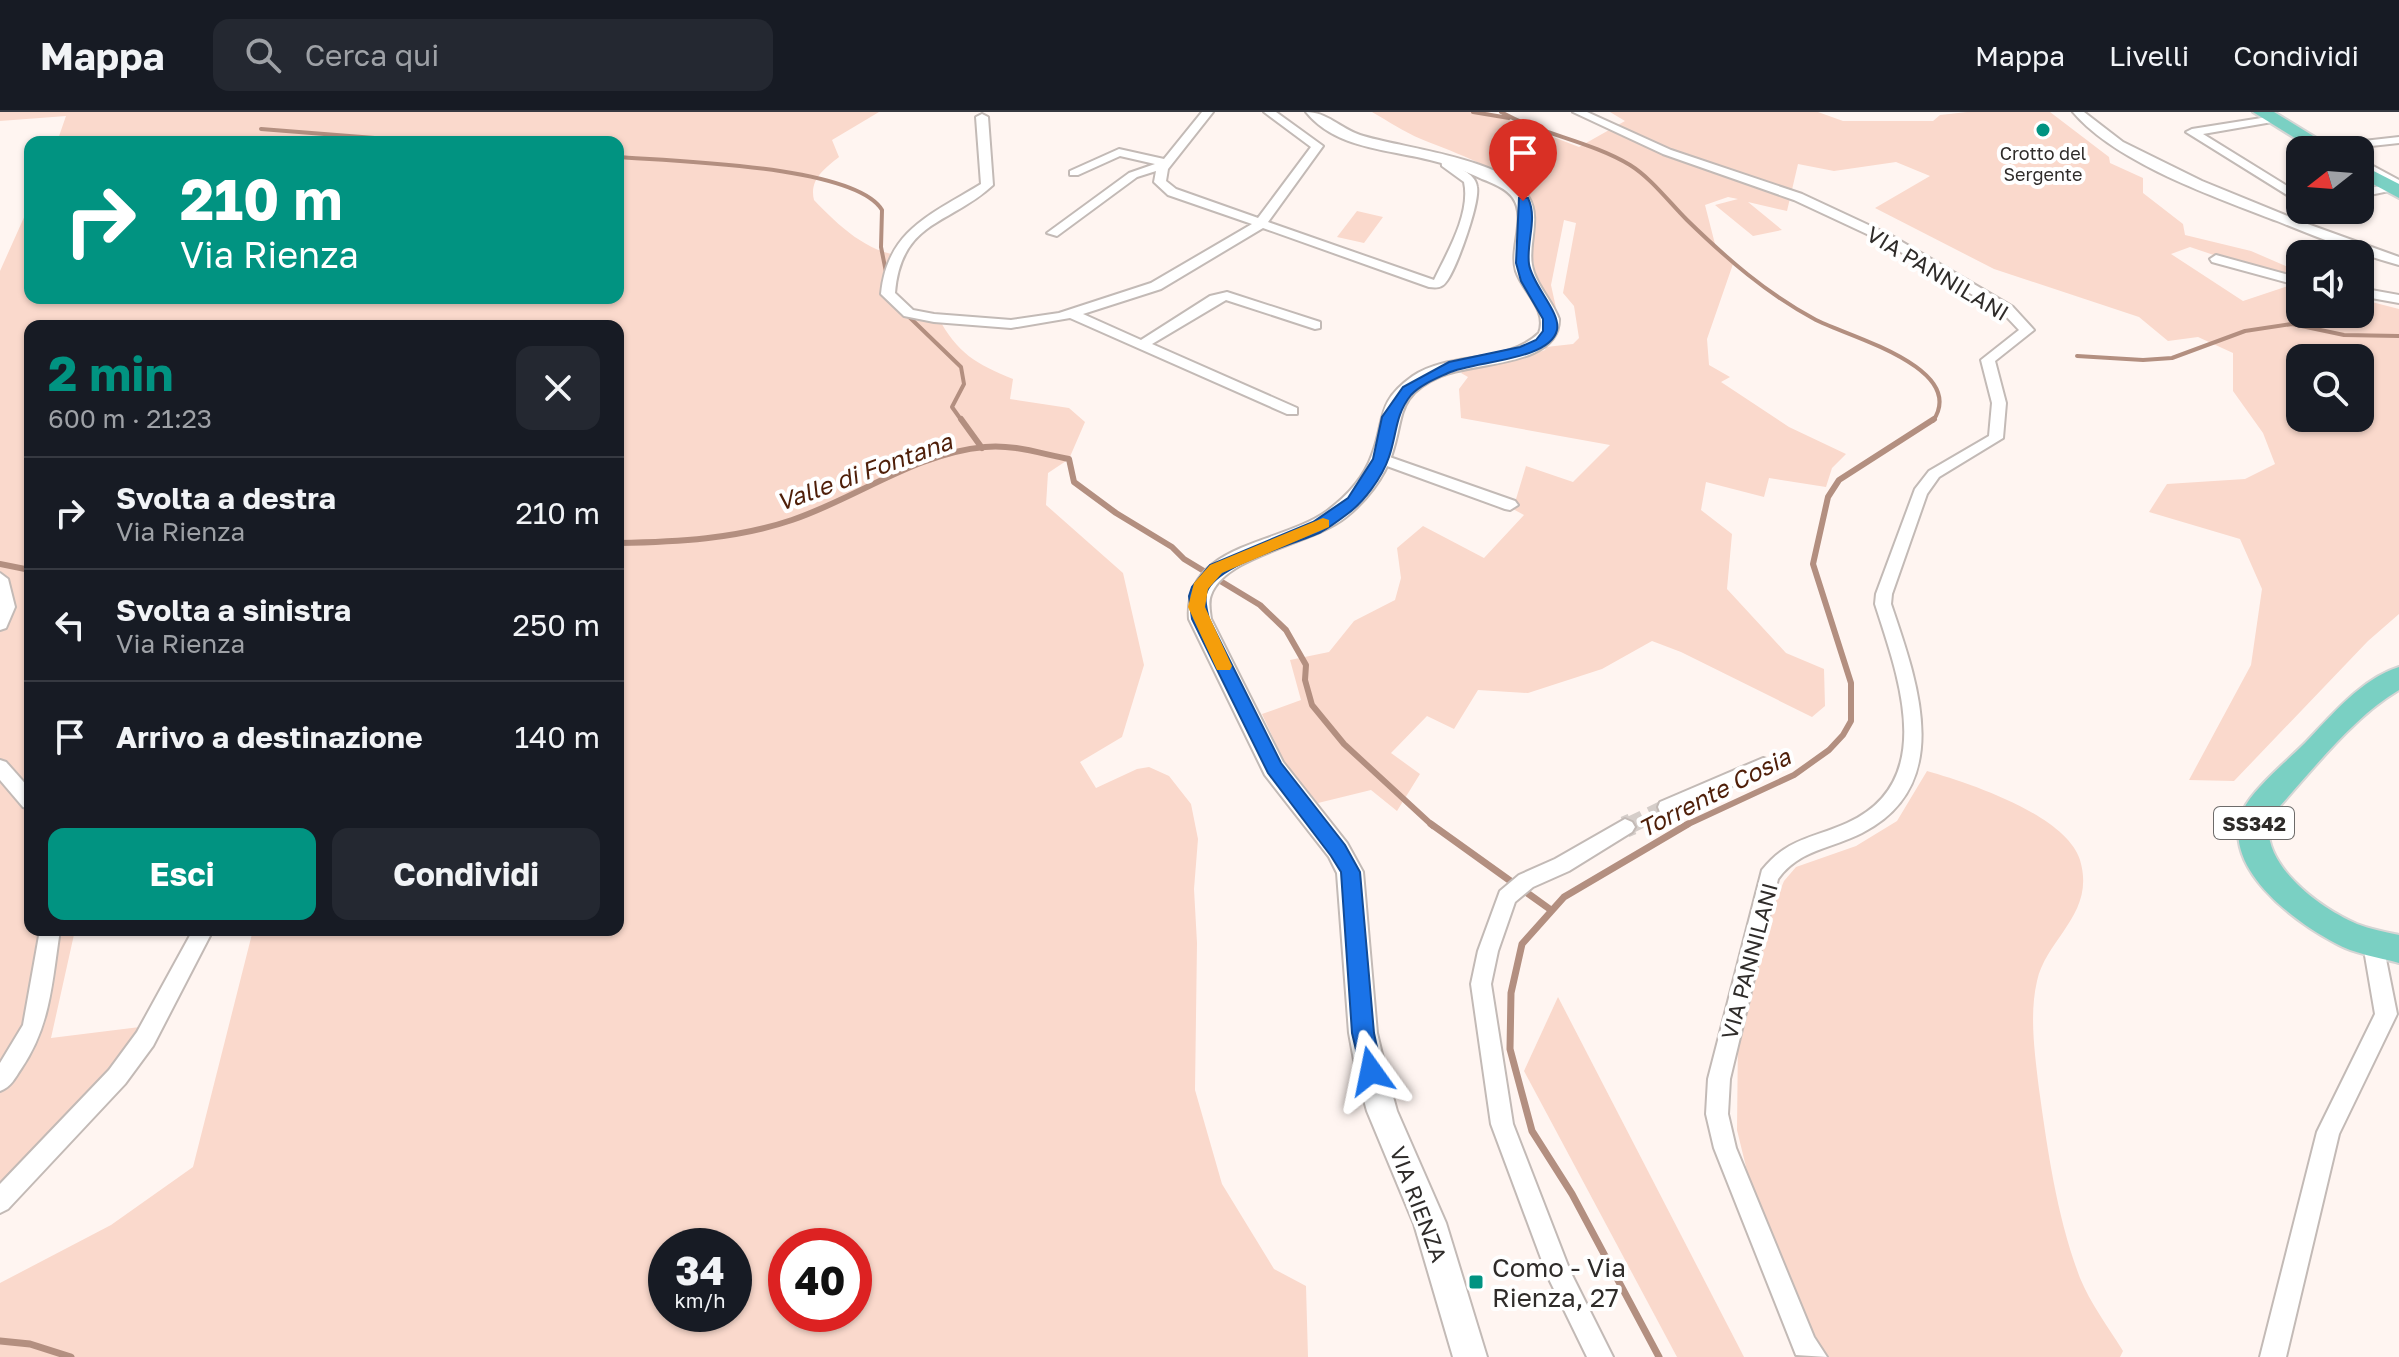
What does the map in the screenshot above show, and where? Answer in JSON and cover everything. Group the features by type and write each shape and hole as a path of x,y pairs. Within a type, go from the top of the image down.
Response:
{"main road":[{"path":"2268,116 2303,136"},
{"path":"2374,176 2396,188"},
{"name":"SS342","path":"2386,947 2324,922 2298,904 2276,882 2261,860 2253,845 2252,830 2257,812 2324,741 2372,693 2399,677"}],"street":[{"path":"1208,112 1162,169 1160,182 1172,192 1434,284 1440,282 1470,203 1471,185 1466,177 1446,164 1445,159"},
{"path":"982,117 987,185 913,231 890,271 888,294 909,313 1011,324 1071,314 1156,286 1259,225 1317,146 1269,112"},
{"name":"VIA RIENZA","path":"1313,112 1335,129 1358,139 1445,159 1493,177 1513,189 1526,210 1522,263 1528,281 1549,314 1550,331 1541,343 1524,350 1454,365 1435,372 1408,390 1389,417 1381,459 1354,502 1319,526 1227,564 1207,577 1197,596 1200,619 1274,768 1338,850 1350,872 1363,1033 1371,1071 1382,1111 1430,1223 1470,1357"},
{"name":"VIA PANNILANI","path":"1578,112 1667,152 1798,197 1888,239 2008,310 2027,330 1988,360 1999,403 1996,438 1934,474 1920,493 1884,594 1883,604 1912,702 1915,736 1904,785 1886,808 1860,826 1786,856 1769,876 1719,1079 1717,1114 1725,1148 1805,1346 1814,1357"},
{"path":"2078,112 2104,136 2152,163 2295,226 2399,261"},
{"path":"2268,116 2192,132 2286,190"},
{"path":"2374,143 2399,140"},
{"path":"1074,173 1115,149 1166,164"},
{"path":"1053,233 1133,175 1166,164"},
{"path":"2374,172 2396,188"},
{"path":"2374,191 2396,188"},
{"path":"2216,259 2286,278"},
{"path":"2374,295 2399,299"},
{"path":"1140,346 1215,299 1227,296 1315,325"},
{"path":"1071,314 1292,411"},
{"path":"1381,459 1510,505"},
{"path":"0,579 7,607 0,624"},
{"path":"1667,807 1763,765"},
{"path":"0,767 24,795"},
{"path":"1600,1357 1560,1277 1502,1124 1481,984 1488,951 1507,897 1526,881 1562,865 1625,827"},
{"path":"0,1081 26,1043 34,1025 49,936"},
{"path":"0,1201 117,1077 145,1039 200,936"},
{"path":"2273,1357 2328,1132 2386,1014 2386,947"}],"shaded area":[{"path":"0,112 879,112 832,140 839,157 816,181 814,200 854,237 878,250 904,256 892,294 916,312 938,317 953,340 969,356 1013,379 1010,399 1069,408 1085,422 1069,459 1048,473 1046,505 1123,573 1144,665 1122,737 1080,762 1096,788 1137,769 1149,767 1169,776 1191,804 1198,839 1194,889 1197,943 1195,1090 1222,1184 1274,1269 1306,1286 1308,1357 0,1357 0,1283 111,1225 193,1167 251,936 624,936 624,320 24,320 24,936 74,936 51,1038 156,1025 0,1210 0,271 24,217 24,304 624,304 624,136 59,136 66,116 0,121"},
{"path":"1372,112 1488,112 1579,147 1625,121 1610,112 1818,112 1843,121 1933,121 1940,115 1967,112 2050,112 2109,157 2110,163 2143,178 2143,193 2183,224 2185,235 2251,251 2286,266 2286,276 2282,278 2190,247 2171,254 2243,301 2286,287 2286,328 2374,328 2374,303 2399,309 2399,614 2368,641 2234,781 2189,780 2251,665 2262,589 2240,539 2149,512 2167,484 2245,479 2275,464 2263,433 2233,391 2233,353 2198,337 2168,341 2139,317 1994,269 1875,208 1930,176 1896,162 1834,171 1798,164 1787,211 1748,202 1782,230 1753,236 1715,205 1738,199 1728,197 1705,205 1716,248 1733,264 1707,339 1709,365 1730,377 1721,382 1789,427 1846,454 1832,468 1826,487 1769,478 1764,497 1706,482 1701,510 1732,534 1727,589 1786,653 1824,669 1825,706 1812,717 1681,652 1652,641 1602,669 1528,693 1478,690 1454,729 1427,716 1391,753 1420,774 1397,811 1371,790 1318,803 1287,768 1262,714 1301,700 1290,660 1329,652 1354,621 1395,600 1401,578 1397,548 1423,526 1484,558 1524,515 1513,509 1526,466 1573,482 1610,445 1461,418 1459,389 1468,377 1461,373 1466,369 1517,360 1546,347 1573,344 1579,338 1574,306 1563,293 1576,223 1564,220 1551,285 1558,317 1537,280 1530,245 1533,202 1495,172 1415,136"},
{"path":"1357,211 1383,217 1364,243 1337,237"},
{"path":"1927,771 1990,793 2037,815 2071,844 2080,860 2083,879 2081,896 2076,910 2042,965 2037,981 2033,1008 2034,1049 2050,1161 2065,1232 2084,1287 2123,1351 2120,1357 1819,1357 1758,1216 1737,1130 1738,1035 1767,922 1784,881 1796,867 1856,846 1897,821"},
{"path":"1558,997 1744,1357 1677,1357 1524,1071"}],"waterway":[{"path":"1473,112 1509,118"},
{"name":"Torrente Cosia","path":"1501,112 1630,165 1653,183 1717,248 1764,287 1816,320 1876,345 1920,370 1934,385 1940,402 1934,419"},
{"path":"261,129 349,136"},
{"path":"624,157 759,168 837,183 865,195 882,210 881,247 887,277"},
{"path":"904,312 961,367 964,384 952,407 962,421"},
{"path":"2077,356 2143,360 2172,358 2245,331 2292,324 2344,335 2399,336"},
{"path":"961,419 982,448"},
{"name":"Torrente Cosia","path":"1687,825 1794,775 1829,750 1843,735 1851,721 1851,683 1813,564 1828,497 1839,480 1934,419"},
{"name":"Valle di Fontana","path":"982,448 1006,447 1069,459 1074,482 1116,513 1172,547 1184,559 1260,605 1286,630 1306,665 1305,680 1312,705 1344,744 1433,826"},
{"name":"Valle di Fontana","path":"624,543 706,538 771,526 816,511 935,458 982,448"},
{"name":"Valle di Fontana","path":"0,564 24,569"},
{"name":"Valle di Fontana","path":"1431,824 1551,910"},
{"name":"Torrente Cosia","path":"1659,1357 1572,1194 1532,1131 1510,1049 1511,993 1522,944 1564,897 1687,825"},
{"path":"0,1341 30,1344 71,1357"}],"tunnel":[{"path":"1628,826 1667,807"},
{"path":"1625,827 1632,824"}],"slow traffic":[{"path":"1224,666 1196,607 1200,587 1216,569 1323,523"}],"place":[{"name":"Crotto del Sergente","path":"2043,130"},
{"name":"Como - Via Rienza, 27","path":"1476,1282"}],"route":[{"path":"1371,1071 1363,1033 1350,872 1338,850 1274,768 1200,619 1196,607 1197,596 1207,577 1216,569 1319,526 1354,502 1381,459 1387,442 1389,417 1397,403 1418,382 1454,365 1524,350 1541,343 1550,331 1550,319 1528,281 1522,263 1526,210 1523,201"}]}
